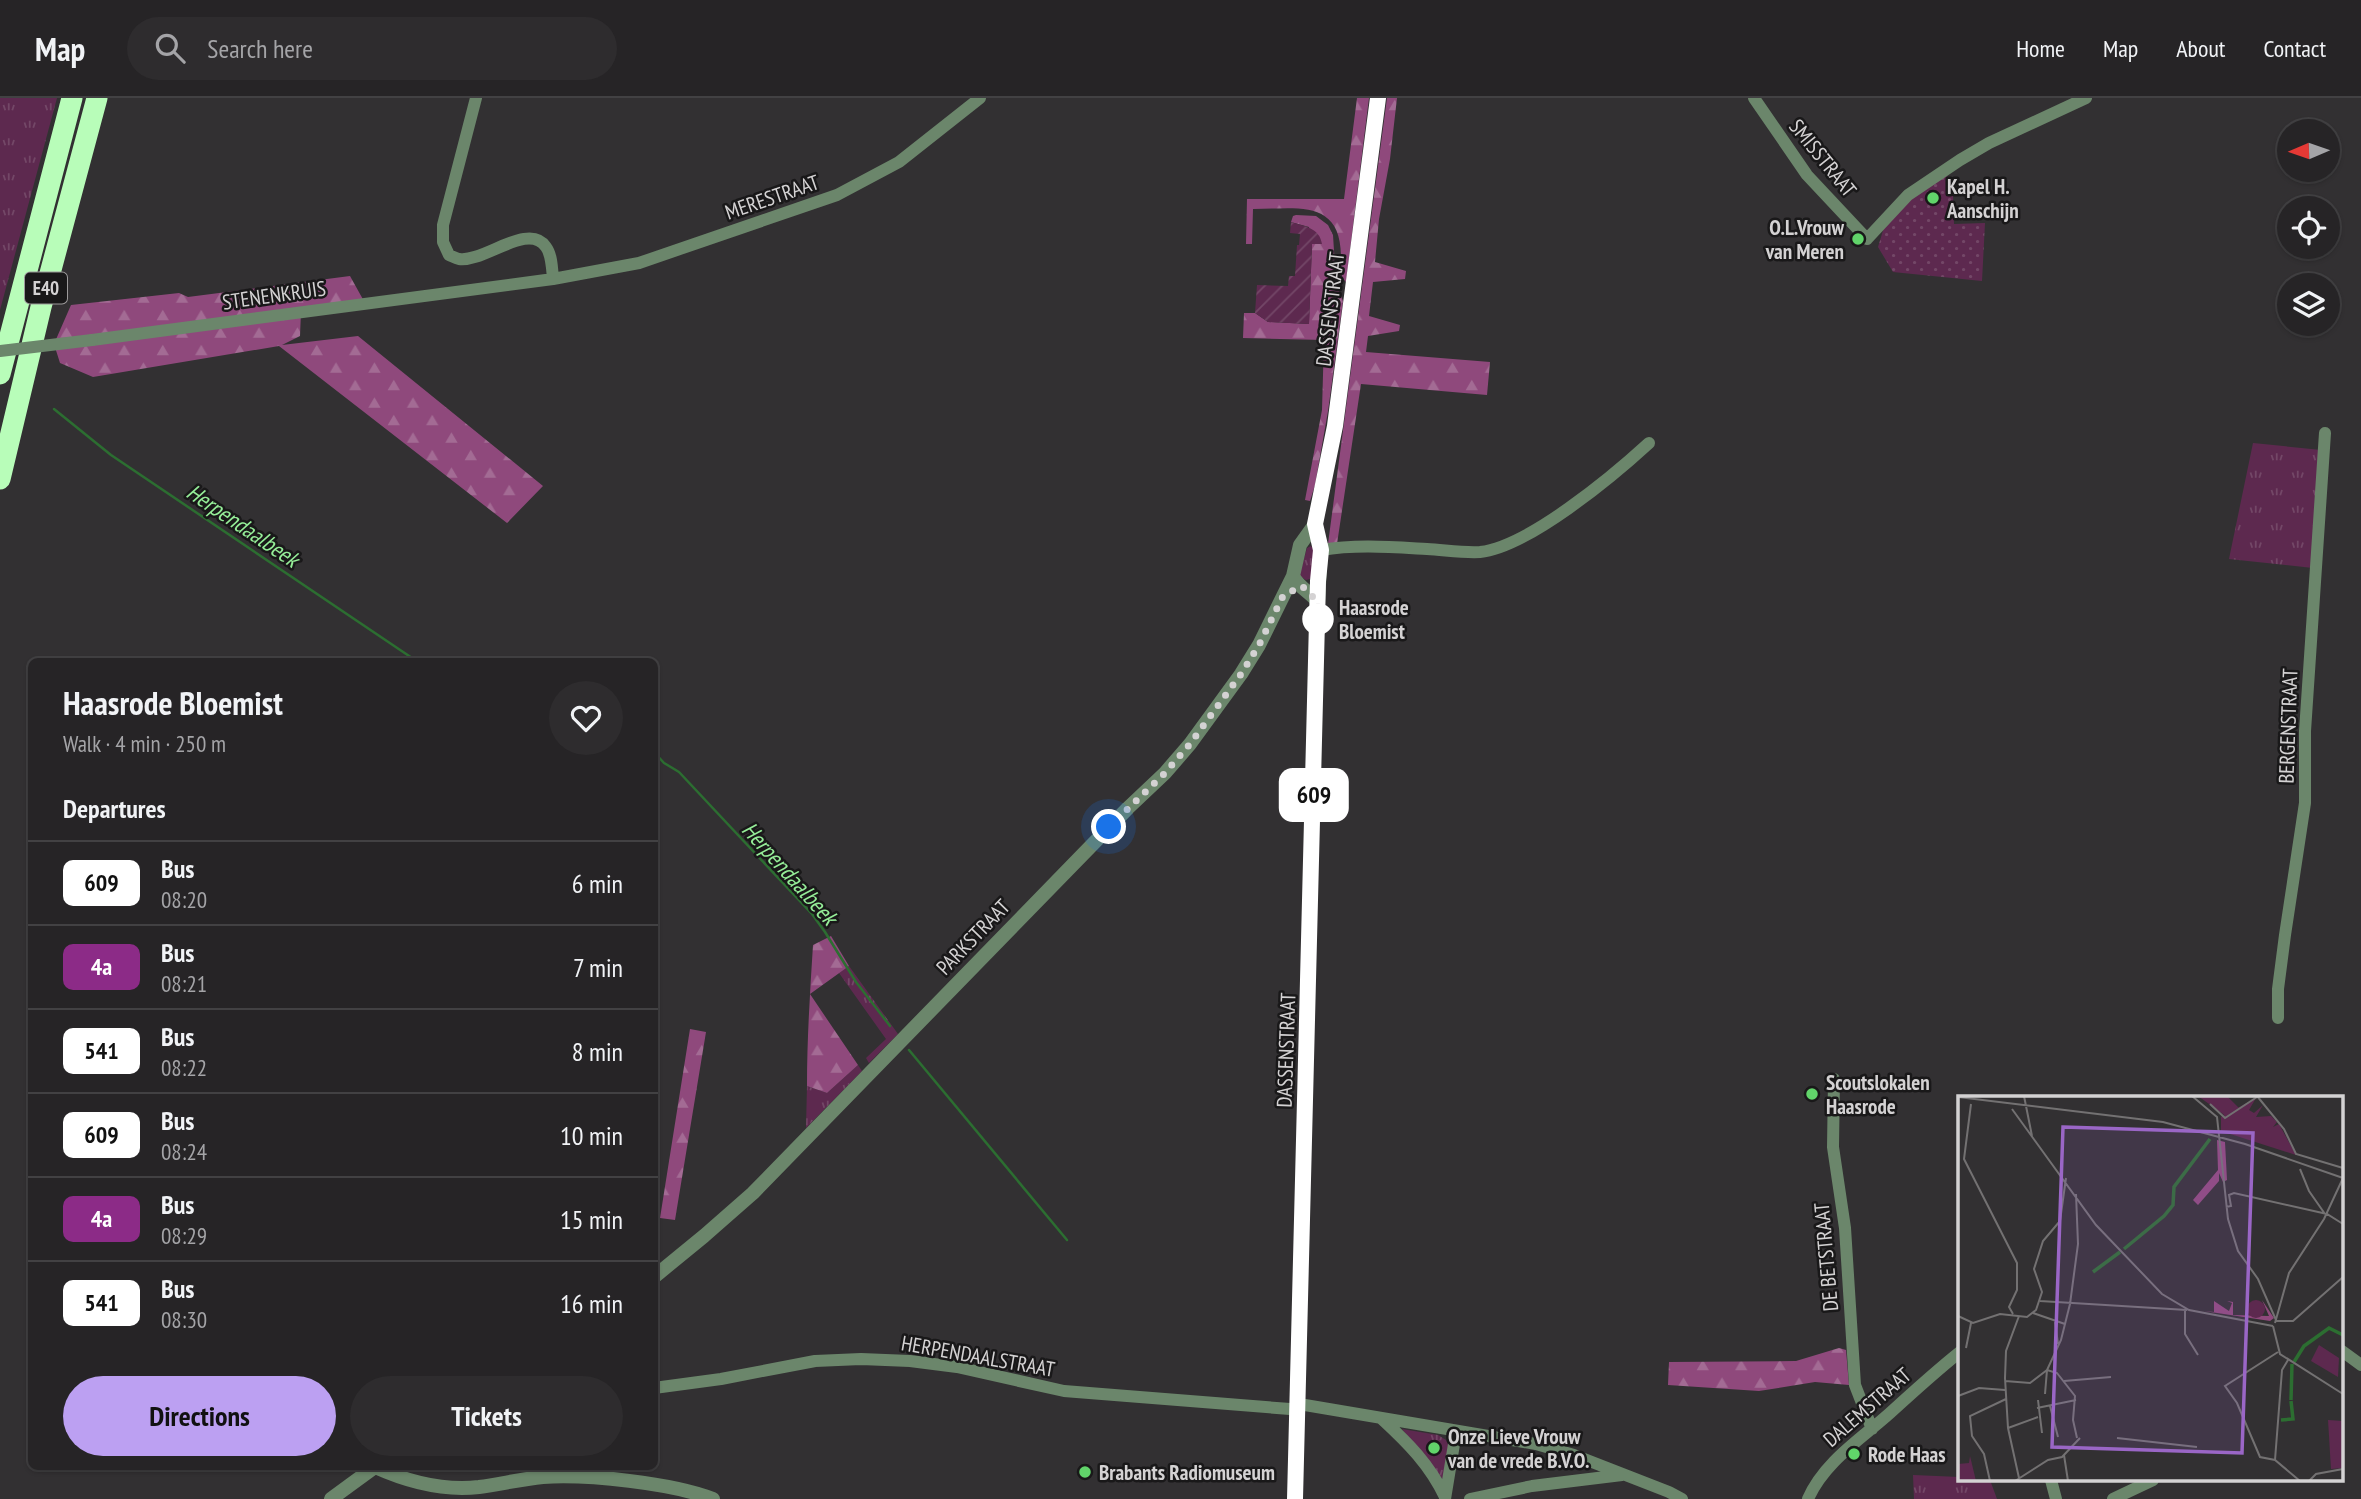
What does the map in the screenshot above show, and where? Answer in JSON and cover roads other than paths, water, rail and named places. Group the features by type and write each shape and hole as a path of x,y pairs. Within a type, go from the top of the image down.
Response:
{"highway":[{"name":"E40","path":"0,374 72,98"},
{"name":"E40","path":"0,479 41,307 97,98"}],"street":[{"path":"476,98 446,207 443,242 449,255 459,259 474,257 517,240 539,240 546,246 550,256 553,279"},
{"name":"MERESTRAAT","path":"553,279 639,263 837,195 899,162 980,98"},
{"name":"DASSENSTRAAT","path":"1295,1499 1320,547 1315,524 1339,404 1378,98"},
{"name":"SMISSTRAAT","path":"1754,98 1807,175 1867,239 1908,195 1960,160 1989,143 2086,98"},
{"name":"STENENKRUIS","path":"0,351 553,279"},
{"name":"BERGENSTRAAT","path":"2278,1018 2278,989 2305,803 2305,731 2325,433"},
{"path":"1304,539 1315,539 1320,547 1359,546 1474,552 1497,548 1531,534 1591,491 1649,443"},
{"name":"DASSENSTRAAT","path":"1299,583 1300,545 1315,524"},
{"path":"1299,583 1312,586 1318,581"},
{"path":"1299,583 1318,602"},
{"name":"PARKSTRAAT","path":"658,1274 761,1185 1165,773 1190,744 1241,674 1283,596 1299,583"},
{"name":"DE BETSTRAAT","path":"1833,1079 1833,1147 1845,1228 1855,1385 1872,1429"},
{"path":"2344,1353 2361,1366"},
{"name":"DALEMSTRAAT","path":"1808,1499 1815,1482 1827,1469 1958,1354"},
{"name":"HERPENDAALSTRAAT","path":"658,1387 814,1361 910,1361 957,1367 1064,1391 1290,1409 1305,1405 1536,1444 1574,1455 1682,1499"},
{"path":"1381,1419 1413,1447 1445,1498"},
{"path":"1445,1498 1456,1432"},
{"path":"331,1499 372,1470"},
{"path":"384,1470 419,1483 451,1488 481,1487 545,1477 587,1478 680,1490 713,1499"},
{"path":"1471,1499 1532,1486 1624,1475"},
{"path":"2052,1482 2056,1499"},
{"path":"2113,1499 2148,1482"}],"waterway":[{"name":"Herpendaalbeek","path":"54,409 111,455 412,658"},
{"name":"Herpendaalbeek","path":"658,756 679,772 812,914 856,982 890,1026"},
{"name":"Herpendaalbeek","path":"909,1050 1067,1240"}],"place":[{"name":"Kapel H. Aanschijn","path":"1933,198"},
{"name":"O.L.Vrouw van Meren","path":"1858,239"},
{"name":"Haasrode Bloemist","path":"1318,619"},
{"name":"Scoutslokalen Haasrode","path":"1812,1094"},
{"name":"Onze Lieve Vrouw van de vrede B.V.O.","path":"1434,1448"},
{"name":"Rode Haas","path":"1854,1454"},
{"name":"Brabants Radiomuseum","path":"1085,1472"}]}
